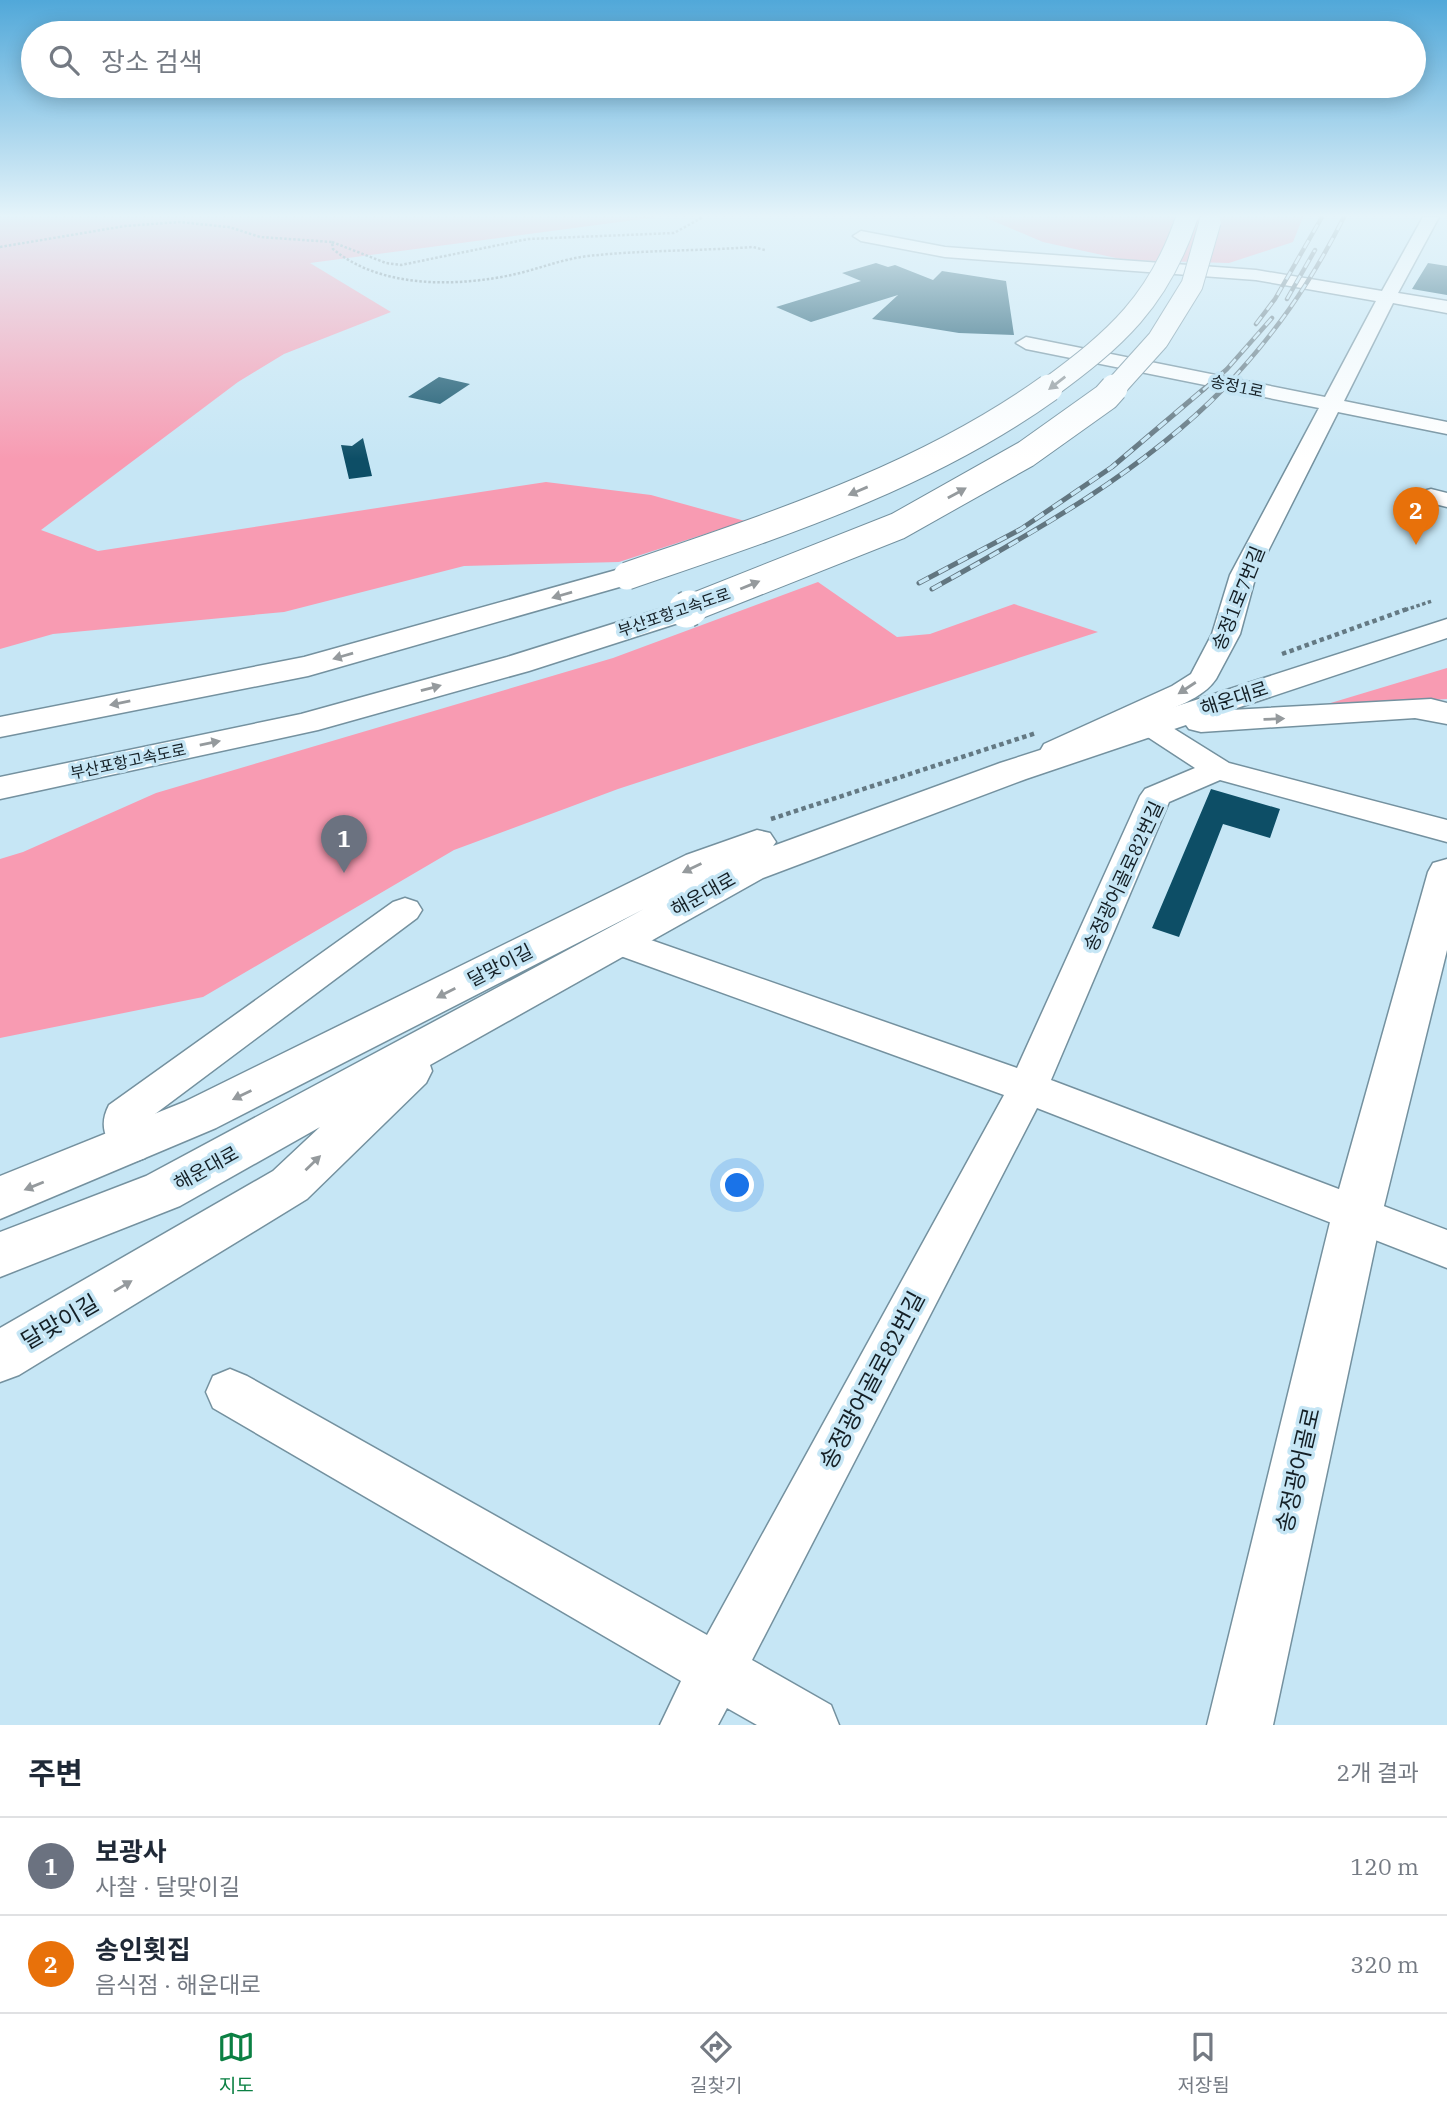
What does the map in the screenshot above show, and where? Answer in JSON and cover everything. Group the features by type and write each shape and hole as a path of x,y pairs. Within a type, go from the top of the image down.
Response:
{"main road":[{"path":"0,727 307,666 627,576 796,517 931,459 1031,403 1105,345 1150,298"},
{"name":"부산포항고속도로","path":"0,789 306,723 518,664 686,610 898,526 1026,454 1106,397 1158,340 1184,298"},
{"name":"해운대로","path":"0,1255 163,1191 749,869 1013,771 1153,724 1440,615"},
{"path":"1153,724 1290,718 1415,708 1447,714"},
{"name":"달맞이길","path":"0,1198 131,1146 322,1056 700,864 869,797 948,773 1013,771"},
{"name":"송정광어골로","path":"1240,1725 1357,1214 1447,872"},
{"name":"달맞이길","path":"0,1357 290,1185 450,1033"}],"street":[{"name":"송정1로7번길","path":"1013,771 1182,692 1202,679 1226,634 1243,575 1387,298"},
{"path":"1390,298 1447,307"},
{"name":"송정1로","path":"1026,343 1447,428"},
{"path":"1153,724 1218,770 1447,831"},
{"name":"송정광어골로82번길","path":"688,1725 1028,1088 1156,796 1218,770"},
{"path":"131,1146 122,1129 123,1116 405,909"},
{"path":"616,941 1028,1088 1447,1249"},
{"path":"230,1392 811,1725"}],"path":[{"path":"1272,658 1321,638 1440,615"}],"shaded area":[{"path":"0,298 367,298 391,312 284,354 238,382 41,530 98,551 546,482 651,495 745,521 619,562 464,566 284,612 53,634 0,649"},
{"path":"818,582 897,637 930,634 1014,604 1098,632 618,789 454,850 203,997 0,1038 0,859 23,852 156,793 613,658"},
{"path":"1447,668 1447,699 1324,705"}],"building":[{"path":"807,298 890,298 811,322 776,307"},
{"path":"895,298 1008,298 1014,335 959,333 872,319"},
{"path":"439,377 470,384 440,404 408,397"},
{"path":"363,438 372,476 349,479 341,445 352,446"},
{"path":"1211,789 1280,809 1270,838 1223,824 1179,937 1152,928"}],"railway":[{"path":"1256,324 1276,298"},
{"path":"1222,390 1258,350 1297,298"},
{"path":"1203,390 1227,369 1272,318"},
{"path":"919,583 1021,529 1112,467 1205,388"},
{"path":"932,589 1009,546 1122,474 1192,419 1222,390"}],"place":[{"name":"송인횟집","path":"1416,545"},
{"name":"보광사","path":"344,873"}]}
